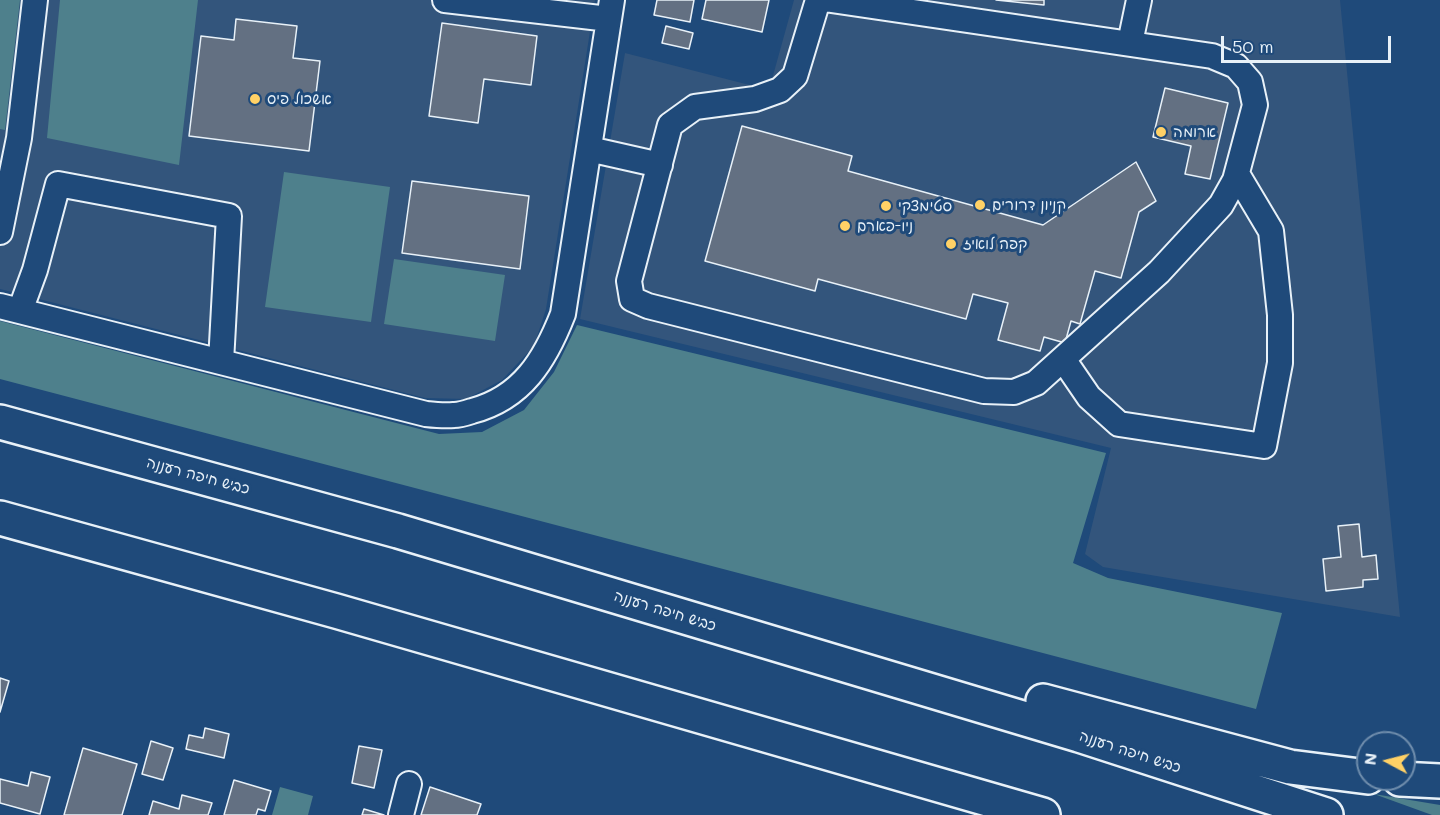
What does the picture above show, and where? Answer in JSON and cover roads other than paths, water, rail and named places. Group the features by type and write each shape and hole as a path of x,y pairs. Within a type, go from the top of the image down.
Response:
{"highway":[{"name":"כביש חיפה רעננה","path":"0,422 398,531 1079,735 1326,815"},
{"path":"0,518 336,611 1043,815"},
{"path":"398,531 1290,766 1356,775"},
{"path":"850,758 994,815"},
{"path":"1416,780 1440,781"}],"street":[{"path":"0,232 20,138 35,0"},
{"path":"221,362 229,216 58,184 35,270 10,308 221,362 426,414 456,415 485,408 511,395 538,364 553,340 563,314 611,10 445,0"},
{"path":"818,0 795,76 780,90 755,99 695,107 670,125 629,281 632,299 648,306 984,391 1014,392 1036,383 1159,272 1221,205 1237,174 1255,105 1250,82 1236,66 1212,56 913,6 831,0"},
{"path":"1130,43 1138,0"},
{"path":"589,149 660,165"},
{"path":"1063,359 1089,397 1119,424 1264,446 1280,363 1280,315 1270,231 1237,174"},
{"path":"401,815 409,784"}],"place":[{"name":"אשכול פיס","path":"255,99"},
{"name":"ארומה","path":"1161,132"},
{"name":"קניון דרורים","path":"980,205"},
{"name":"סטימצקי","path":"886,206"},
{"name":"ניו-פארם","path":"845,226"},
{"name":"קפה לואיז","path":"951,244"}]}
